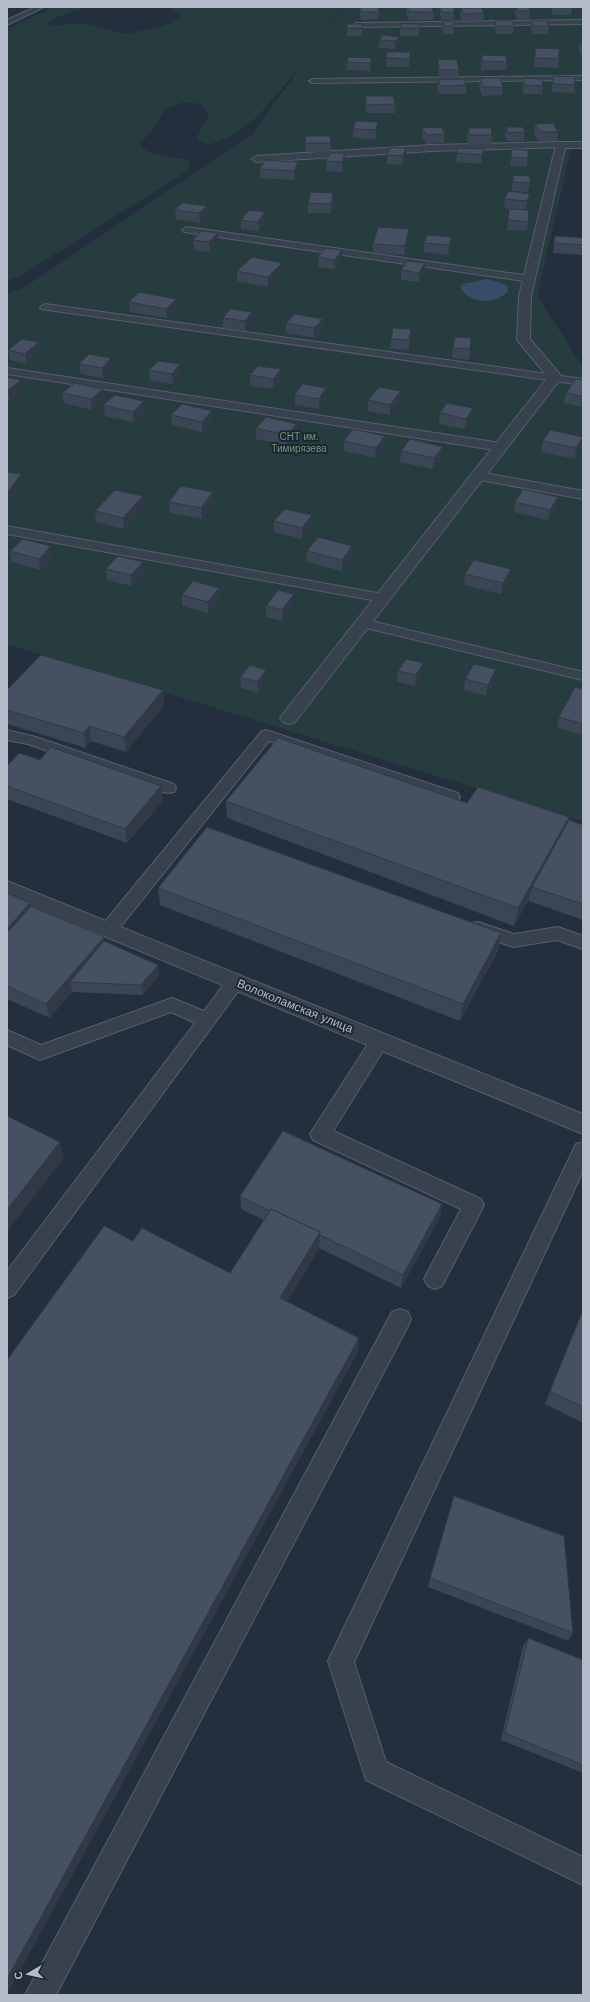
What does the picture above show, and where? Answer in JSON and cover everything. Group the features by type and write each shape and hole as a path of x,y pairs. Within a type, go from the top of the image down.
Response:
{"street":[{"path":"289,718 555,377 523,340 525,296 561,146 583,145"},
{"name":"Волоколамская улица","path":"7,888 583,1124"}],"lane":[{"path":"7,23 41,7"},
{"path":"357,24 583,22"},
{"path":"313,81 583,78"},
{"path":"256,159 432,148 561,146"},
{"path":"187,230 530,279"},
{"path":"45,307 583,382"},
{"path":"7,371 501,447"},
{"path":"479,476 583,495"},
{"path":"7,530 383,598"},
{"path":"364,623 583,676"},
{"path":"109,929 201,827 266,734 452,797"},
{"path":"7,735 31,740 168,788"},
{"path":"461,922 513,940 558,933 583,942"},
{"path":"7,1288 236,981"},
{"path":"7,1037 40,1053 172,1005 207,1020"},
{"path":"380,1040 320,1134 474,1205 435,1280"},
{"path":"583,1150 341,1661 375,1771 583,1871"},
{"path":"40,1995 400,1319"}],"green space":[{"name":"СНТ им. Тимирязева","path":"54,7 88,7 58,17 48,23 51,26 83,23 126,34 163,26 171,23 181,16 169,7 342,7 321,37 343,7 583,7 583,149 571,149 537,296 583,367 583,821 7,644 7,294 25,287 252,135 301,66 258,116 230,137 208,145 196,139 209,115 200,104 184,102 164,110 152,131 140,143 147,152 188,160 190,168 22,275 7,281 7,29"}],"water":[{"path":"487,279 507,285 508,291 497,299 482,301 469,297 460,286 463,284"}],"building":[{"path":"360,7 378,7 379,12 361,12"},
{"path":"407,7 431,7 434,12 409,12"},
{"path":"441,7 454,7 454,13 441,12"},
{"path":"516,7 528,7 530,11 518,11"},
{"path":"461,8 482,8 484,13 463,14"},
{"path":"443,21 454,21 454,26 444,26"},
{"path":"495,21 513,21 514,26 496,26"},
{"path":"532,21 547,21 549,26 533,26"},
{"path":"347,24 363,24 362,28 347,28"},
{"path":"400,24 419,24 419,28 401,28"},
{"path":"383,35 399,37 395,41 379,40"},
{"path":"535,48 559,49 559,59 535,58"},
{"path":"387,52 410,52 410,59 386,58"},
{"path":"482,55 506,56 507,62 482,61"},
{"path":"348,57 372,58 370,63 347,62"},
{"path":"438,59 457,60 459,70 439,70"},
{"path":"553,76 574,77 575,85 554,84"},
{"path":"480,78 500,78 503,87 483,87"},
{"path":"524,78 542,79 543,86 524,85"},
{"path":"463,79 466,85 441,86 438,80"},
{"path":"365,96 393,96 395,104 367,105"},
{"path":"356,121 378,122 376,130 353,129"},
{"path":"553,123 558,132 540,132 535,124"},
{"path":"441,127 445,134 427,135 422,128"},
{"path":"506,127 523,127 525,132 508,133"},
{"path":"468,128 491,128 492,135 469,135"},
{"path":"305,136 330,136 331,143 306,143"},
{"path":"390,147 406,148 403,156 387,155"},
{"path":"458,148 483,149 482,155 457,153"},
{"path":"512,149 528,150 528,158 511,157"},
{"path":"330,153 345,153 342,162 326,161"},
{"path":"265,160 298,162 294,171 260,169"},
{"path":"513,175 530,176 530,183 513,182"},
{"path":"508,191 530,194 527,201 505,199"},
{"path":"311,192 333,193 331,204 308,203"},
{"path":"182,203 207,206 199,213 175,210"},
{"path":"509,209 529,210 528,222 508,220"},
{"path":"249,210 265,212 258,222 241,220"},
{"path":"378,227 409,229 405,246 373,244"},
{"path":"202,231 218,233 209,242 193,240"},
{"path":"427,235 452,237 449,245 424,243"},
{"path":"555,236 583,238 583,245 554,243"},
{"path":"325,248 342,250 335,260 318,257"},
{"path":"252,257 282,263 268,277 237,271"},
{"path":"407,261 425,263 419,273 401,270"},
{"path":"139,292 176,299 166,309 129,302"},
{"path":"230,309 252,312 245,321 223,318"},
{"path":"295,314 323,319 314,328 286,323"},
{"path":"393,328 411,329 409,340 391,339"},
{"path":"455,337 471,338 470,349 453,348"},
{"path":"22,339 39,342 25,354 8,350"},
{"path":"89,354 111,358 102,368 79,364"},
{"path":"158,361 180,364 172,374 149,370"},
{"path":"258,366 281,369 273,379 250,375"},
{"path":"7,377 21,380 7,390"},
{"path":"576,379 583,380 583,396 566,393"},
{"path":"74,383 103,389 91,399 62,393"},
{"path":"302,384 326,388 319,399 295,395"},
{"path":"379,387 401,391 390,405 368,400"},
{"path":"115,395 144,401 133,412 103,405"},
{"path":"447,403 473,408 466,419 440,413"},
{"path":"182,404 212,411 202,422 171,415"},
{"path":"266,417 297,424 287,435 256,428"},
{"path":"353,429 385,436 376,448 344,441"},
{"path":"550,430 583,437 576,448 543,441"},
{"path":"410,439 443,447 434,458 401,451"},
{"path":"7,472 21,474 8,492 7,492"},
{"path":"181,486 213,492 201,508 169,502"},
{"path":"523,489 558,497 550,510 515,502"},
{"path":"115,490 143,496 123,518 95,511"},
{"path":"285,509 312,515 302,528 274,521"},
{"path":"318,537 352,546 342,560 307,551"},
{"path":"23,539 51,546 39,559 10,551"},
{"path":"118,556 143,562 131,575 106,569"},
{"path":"474,560 511,569 503,583 465,574"},
{"path":"193,581 219,588 208,602 182,595"},
{"path":"278,590 294,594 282,610 266,606"},
{"path":"41,655 163,690 124,737 89,726 84,733 7,710 7,690"},
{"path":"406,659 423,663 416,675 398,671"},
{"path":"474,664 496,669 488,685 465,679"},
{"path":"250,665 266,670 257,682 240,677"},
{"path":"575,687 583,689 583,724 559,717"},
{"path":"278,738 467,803 478,787 569,817 518,908 226,801"},
{"path":"51,747 161,786 125,829 7,786 7,766 19,753 40,760"},
{"path":"569,820 583,825 583,904 532,887"},
{"path":"207,827 501,933 463,1004 158,888"},
{"path":"7,893 30,903 7,929"},
{"path":"31,906 104,937 46,1004 7,986 7,933"},
{"path":"104,941 158,965 141,985 70,982"},
{"path":"7,1116 60,1142 7,1210"},
{"path":"283,1131 442,1204 403,1275 320,1235 320,1232 271,1209 270,1211 240,1196"},
{"path":"271,1209 320,1232 280,1298 359,1338 7,1979 7,1360 104,1226 133,1241 142,1228 230,1273"},
{"path":"583,1310 583,1407 550,1391"},
{"path":"454,1496 564,1536 573,1633 430,1578"},
{"path":"528,1638 583,1660 583,1765 505,1733"}]}
